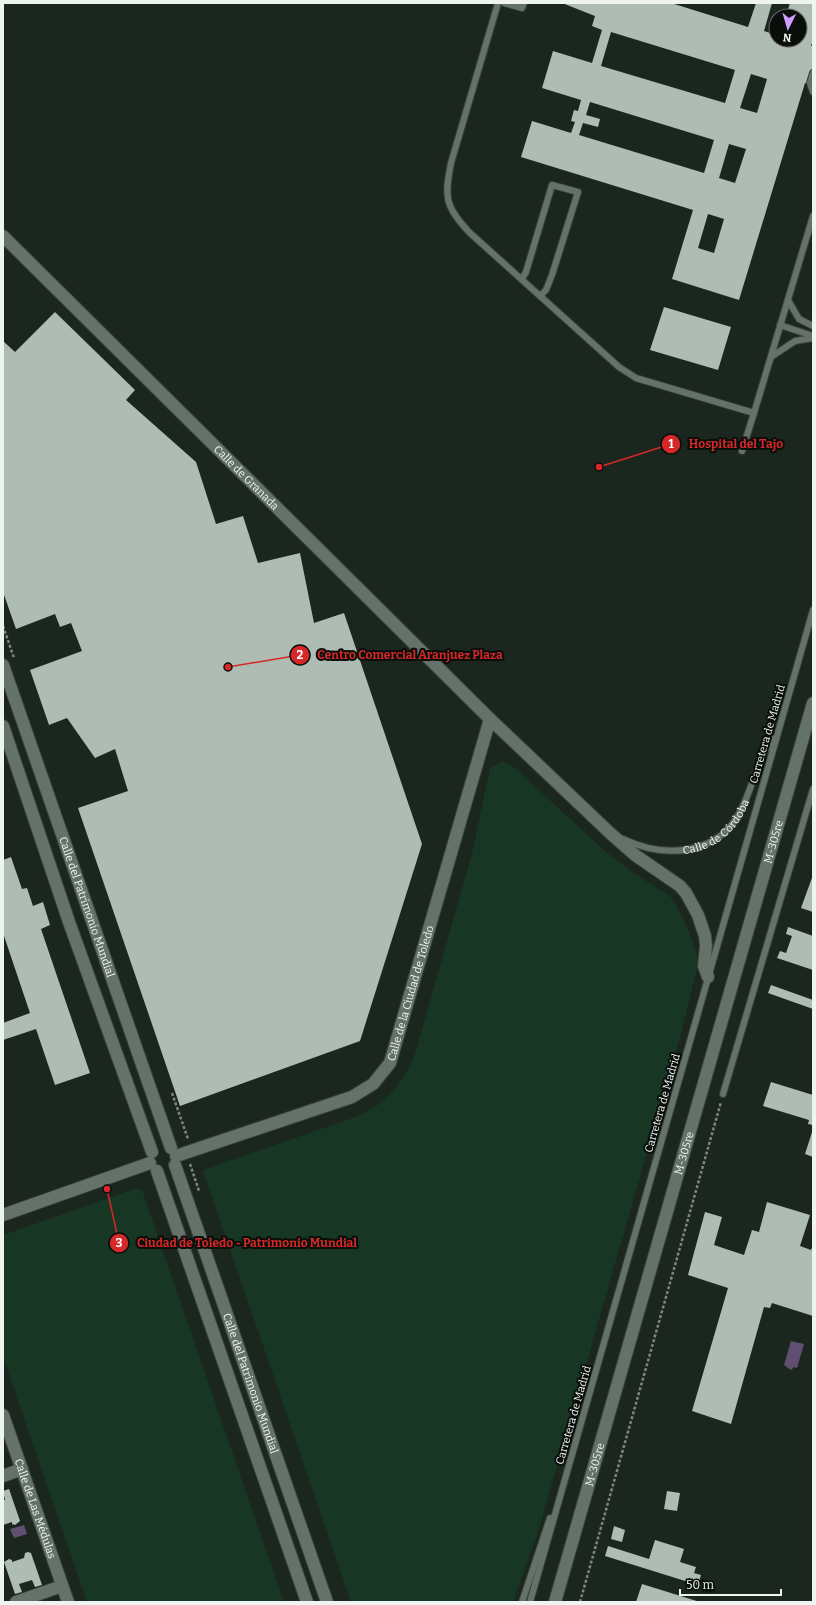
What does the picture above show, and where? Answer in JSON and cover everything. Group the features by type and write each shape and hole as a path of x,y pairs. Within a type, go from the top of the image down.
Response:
{"street":[{"name":"Calle de Granada","path":"3,236 490,719"},
{"name":"Calle del Patrimonio Mundial","path":"3,665 327,1602"},
{"name":"M-305re","path":"554,1602 813,703"},
{"name":"Calle de Córdoba","path":"490,719 610,833 635,855 680,886 686,893 698,915 705,936 706,946 704,966 708,977"},
{"name":"Calle de la Ciudad de Toledo","path":"174,1156 352,1097 373,1084 390,1063 490,719"},
{"name":"Calle del Patrimonio Mundial","path":"3,726 69,922 307,1602"},
{"path":"158,1146 167,1146 174,1156 169,1171 160,1172 153,1162 158,1146"},
{"path":"3,1215 153,1162"},
{"name":"Calle de Las Médulas","path":"3,1415 68,1602"},
{"path":"3,1476 22,1469"},
{"path":"16,1602 62,1586"}],"lane":[{"path":"498,3 446,184 448,202 457,220 619,368 636,378 754,413"},
{"path":"504,3 522,8 524,3"},
{"path":"813,73 810,83 813,92"},
{"path":"522,280 526,272 552,185 578,192 552,275 546,290 540,296"},
{"path":"742,451 813,216"},
{"path":"788,300 799,319 813,326"},
{"path":"780,325 813,337"},
{"path":"771,357 786,345 795,341 813,337"},
{"name":"Carretera de Madrid","path":"530,1602 813,610"},
{"name":"Calle de Córdoba","path":"610,833 636,845 658,851 682,850 708,843 730,827 737,817 742,808 761,758 778,732"},
{"path":"723,1094 813,789"},
{"path":"522,1602 555,1501 560,1496"}],"path":[{"path":"172,1093 188,1139 195,1138"},
{"path":"580,1602 723,1094"}],"green space":[{"path":"503,761 516,769 605,851 631,871 671,897 688,929 697,955 698,965 682,1030 539,1529 513,1602 351,1602 203,1171 361,1115 380,1103 395,1089 412,1062 416,1051 472,853 490,768"},
{"path":"137,1188 142,1190 284,1602 87,1602 3,1357 3,1235"}],"shaded area":[{"path":"791,1341 804,1344 797,1368 794,1367 791,1370 784,1365"},
{"path":"24,1525 27,1534 14,1538 10,1529"}],"building":[{"path":"562,3 671,3 748,27 756,3 772,3 771,8 768,8 768,17 764,31 768,32 768,48 808,48 808,8 788,8 790,3 813,3 813,40 811,46 813,46 813,86 805,83 739,300 672,279 693,210 521,157 532,121 571,133 575,122 571,121 574,110 578,111 581,100 542,88 553,51 592,63 602,30 592,26 595,16","holes":["611,32 735,70 725,103 601,66","751,74 767,79 757,113 740,108","590,102 714,140 704,173 579,135 583,123 598,127 600,119 586,115","729,144 746,149 735,183 719,178","708,214 724,219 714,253 698,248"]},
{"path":"664,307 731,327 718,370 650,350"},
{"path":"55,312 135,390 126,400 196,462 216,524 243,516 258,563 300,553 314,623 344,613 422,844 360,1041 180,1106 78,808 128,791 115,749 95,758 67,718 49,725 30,670 82,651 71,623 60,627 55,614 16,629 3,592 3,341 15,352"},
{"path":"11,857 22,889 27,888 33,906 43,902 50,925 41,929 90,1073 55,1085 36,1029 3,1040 3,1023 30,1013 3,933 3,860"},
{"path":"813,875 813,912 801,908"},
{"path":"788,927 813,936 813,970 777,958 780,951 786,953 792,936 786,934"},
{"path":"771,985 813,1000 813,1009 768,993"},
{"path":"771,1082 813,1095 813,1125 808,1124 809,1120 763,1106"},
{"path":"813,1129 813,1157 805,1154"},
{"path":"767,1202 810,1215 800,1246 811,1250 813,1245 813,1316 772,1303 770,1308 764,1307 731,1424 692,1411 728,1288 688,1275 705,1212 722,1217 714,1245 744,1255 752,1230 759,1232"},
{"path":"9,1489 20,1521 15,1525 12,1524 12,1522 3,1525 3,1500 5,1500 3,1491"},
{"path":"667,1491 680,1493 677,1511 664,1509"},
{"path":"614,1526 625,1530 622,1542 611,1539"},
{"path":"655,1540 684,1549 680,1562 696,1567 694,1573 701,1575 698,1585 605,1556 608,1546 649,1559"},
{"path":"25,1553 31,1553 42,1585 35,1587 32,1580 19,1584 22,1592 15,1594 4,1562 9,1559 12,1560 12,1562 24,1558"},
{"path":"642,1584 700,1602 636,1602"}],"place":[{"name":"Hospital del Tajo","path":"599,467"},
{"name":"Centro Comercial Aranjuez Plaza","path":"228,667"},
{"name":"Ciudad de Toledo - Patrimonio Mundial","path":"107,1189"}]}
